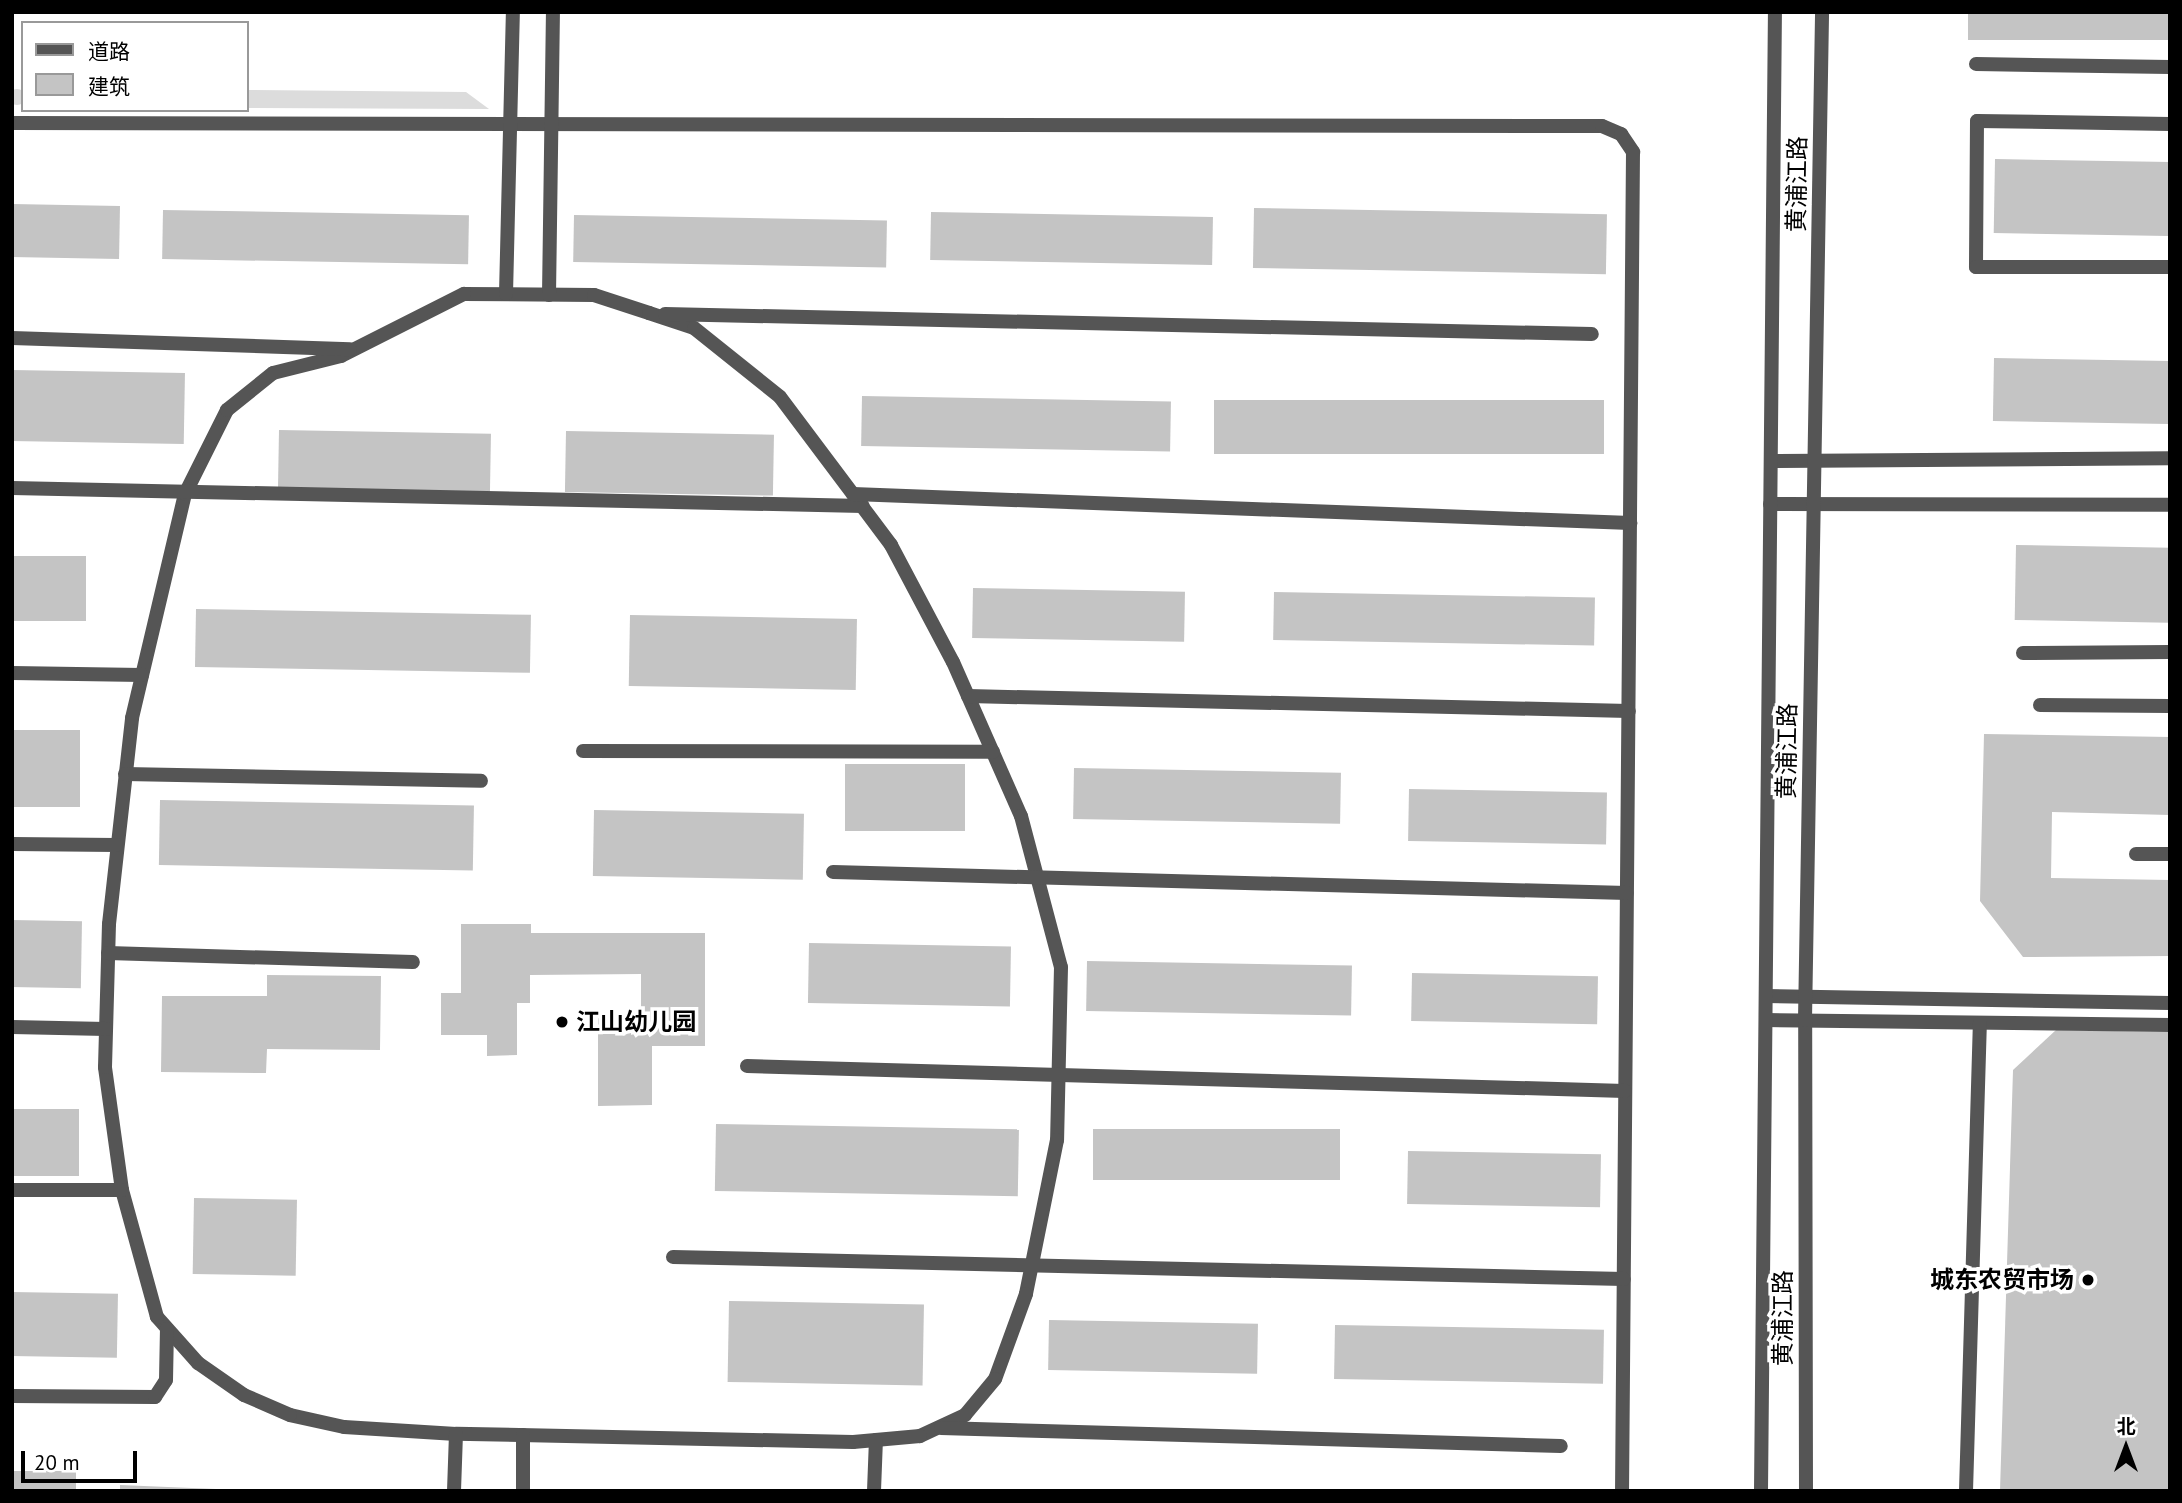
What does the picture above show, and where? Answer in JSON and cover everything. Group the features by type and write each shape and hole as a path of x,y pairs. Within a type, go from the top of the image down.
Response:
{"street":[{"path":"506,294 513,12"},
{"path":"549,295 553,12"},
{"name":"黄浦江路","path":"1761,1491 1775,12"},
{"name":"黄浦江路","path":"1806,1491 1805,996 1822,12"},
{"path":"1976,64 2170,67"},
{"path":"2170,124 1977,121 1976,267 2170,267"},
{"path":"12,123 1602,126 1621,134 1633,152 1622,1491"},
{"path":"464,293 549,295 594,295 694,328 780,397 891,545 968,696 1021,816 1060,967 1057,1140 1032,1266 995,1379 965,1415 920,1437 876,1440 456,1434 344,1427 290,1415 244,1395 198,1363 157,1317 122,1190 105,1067 108,953 116,845 125,774 142,674 185,494 228,411 274,373 355,349 464,293"},
{"path":"649,313 1592,334"},
{"path":"12,338 355,349"},
{"path":"1770,461 2170,458"},
{"path":"12,488 185,494 863,506"},
{"path":"853,494 1630,523"},
{"path":"1770,504 2170,505"},
{"path":"2023,653 2170,652"},
{"path":"12,673 142,674"},
{"path":"968,696 1629,711"},
{"path":"2040,705 2170,706"},
{"path":"583,751 993,752"},
{"path":"125,774 481,781"},
{"path":"12,844 116,845"},
{"path":"2136,854 2170,854"},
{"path":"833,872 1627,893"},
{"path":"108,953 413,962"},
{"path":"1766,996 2170,1003"},
{"path":"1766,1020 2170,1025"},
{"path":"1966,1491 1980,1023"},
{"path":"12,1027 106,1028"},
{"path":"747,1066 1625,1091"},
{"path":"12,1190 122,1190"},
{"path":"673,1257 1624,1279"},
{"path":"12,1396 155,1397 166,1380 167,1329"},
{"path":"940,1427 1561,1446"},
{"path":"454,1491 456,1434"},
{"path":"523,1435 523,1491"},
{"path":"874,1491 876,1440"}],"shaded area":[{"path":"20,90 21,104 11,103 11,91"},
{"path":"248,90 466,92 489,109 248,108"}],"building":[{"path":"1968,12 2170,12 2170,40 1968,40"},
{"path":"1995,159 2170,162 2169,236 1994,233"},
{"path":"12,204 120,206 119,259 12,257"},
{"path":"1254,208 1607,214 1606,274 1253,268"},
{"path":"163,210 469,215 468,264 162,259"},
{"path":"931,212 1213,217 1212,265 930,260"},
{"path":"574,215 887,220 886,267 573,262"},
{"path":"1994,358 2170,361 2169,424 1993,421"},
{"path":"12,370 185,373 184,444 12,441"},
{"path":"862,396 1171,401 1170,451 861,446"},
{"path":"1214,400 1604,400 1604,454 1214,454"},
{"path":"279,430 491,434 490,492 278,488"},
{"path":"566,431 774,435 773,496 565,492"},
{"path":"2016,545 2170,548 2169,623 2015,620"},
{"path":"12,556 86,556 86,621 12,621"},
{"path":"973,588 1185,592 1184,642 972,638"},
{"path":"1274,592 1595,598 1594,646 1273,640"},
{"path":"196,609 531,615 530,673 195,667"},
{"path":"630,615 857,619 856,690 629,686"},
{"path":"12,730 80,730 80,807 12,807"},
{"path":"1984,734 2170,737 2170,815 2052,812 2051,878 2170,880 2170,956 2023,957 1980,901"},
{"path":"845,764 965,764 965,831 845,831"},
{"path":"1074,768 1341,773 1340,824 1073,819"},
{"path":"1409,789 1607,792 1606,844 1408,841"},
{"path":"160,800 474,805 473,870 159,865"},
{"path":"594,810 804,814 803,880 593,876"},
{"path":"12,920 82,921 81,988 12,987"},
{"path":"461,924 531,924 531,933 705,933 705,1046 652,1046 652,1105 598,1106 598,1013 641,1012 641,974 530,975 530,1003 517,1003 517,1055 487,1056 487,1035 441,1035 441,993 461,993"},
{"path":"809,943 1011,947 1010,1007 808,1003"},
{"path":"1087,961 1352,966 1351,1016 1086,1011"},
{"path":"1412,973 1598,976 1597,1024 1411,1021"},
{"path":"267,975 381,976 380,1050 267,1049 266,1073 161,1072 162,996 267,996"},
{"name":"城东农贸市场","path":"2056,1030 2170,1032 2170,1491 2000,1491 2013,1070"},
{"path":"12,1109 79,1109 79,1176 12,1176"},
{"path":"716,1124 1019,1129 1018,1196 715,1191"},
{"path":"1093,1129 1340,1129 1340,1180 1093,1180"},
{"path":"1408,1151 1601,1154 1600,1207 1407,1204"},
{"path":"194,1198 297,1200 296,1276 193,1274"},
{"path":"12,1292 118,1294 117,1358 12,1356"},
{"path":"729,1301 924,1304 923,1385 728,1382"},
{"path":"1049,1320 1258,1324 1257,1374 1048,1370"},
{"path":"1335,1325 1604,1330 1603,1384 1334,1379"},
{"path":"12,1471 76,1471 76,1491 12,1491"},
{"path":"120,1485 216,1489 216,1491 120,1491"}],"place":[{"name":"江山幼儿园","path":"562,1022"},
{"name":"城东农贸市场","path":"2088,1280"}]}
